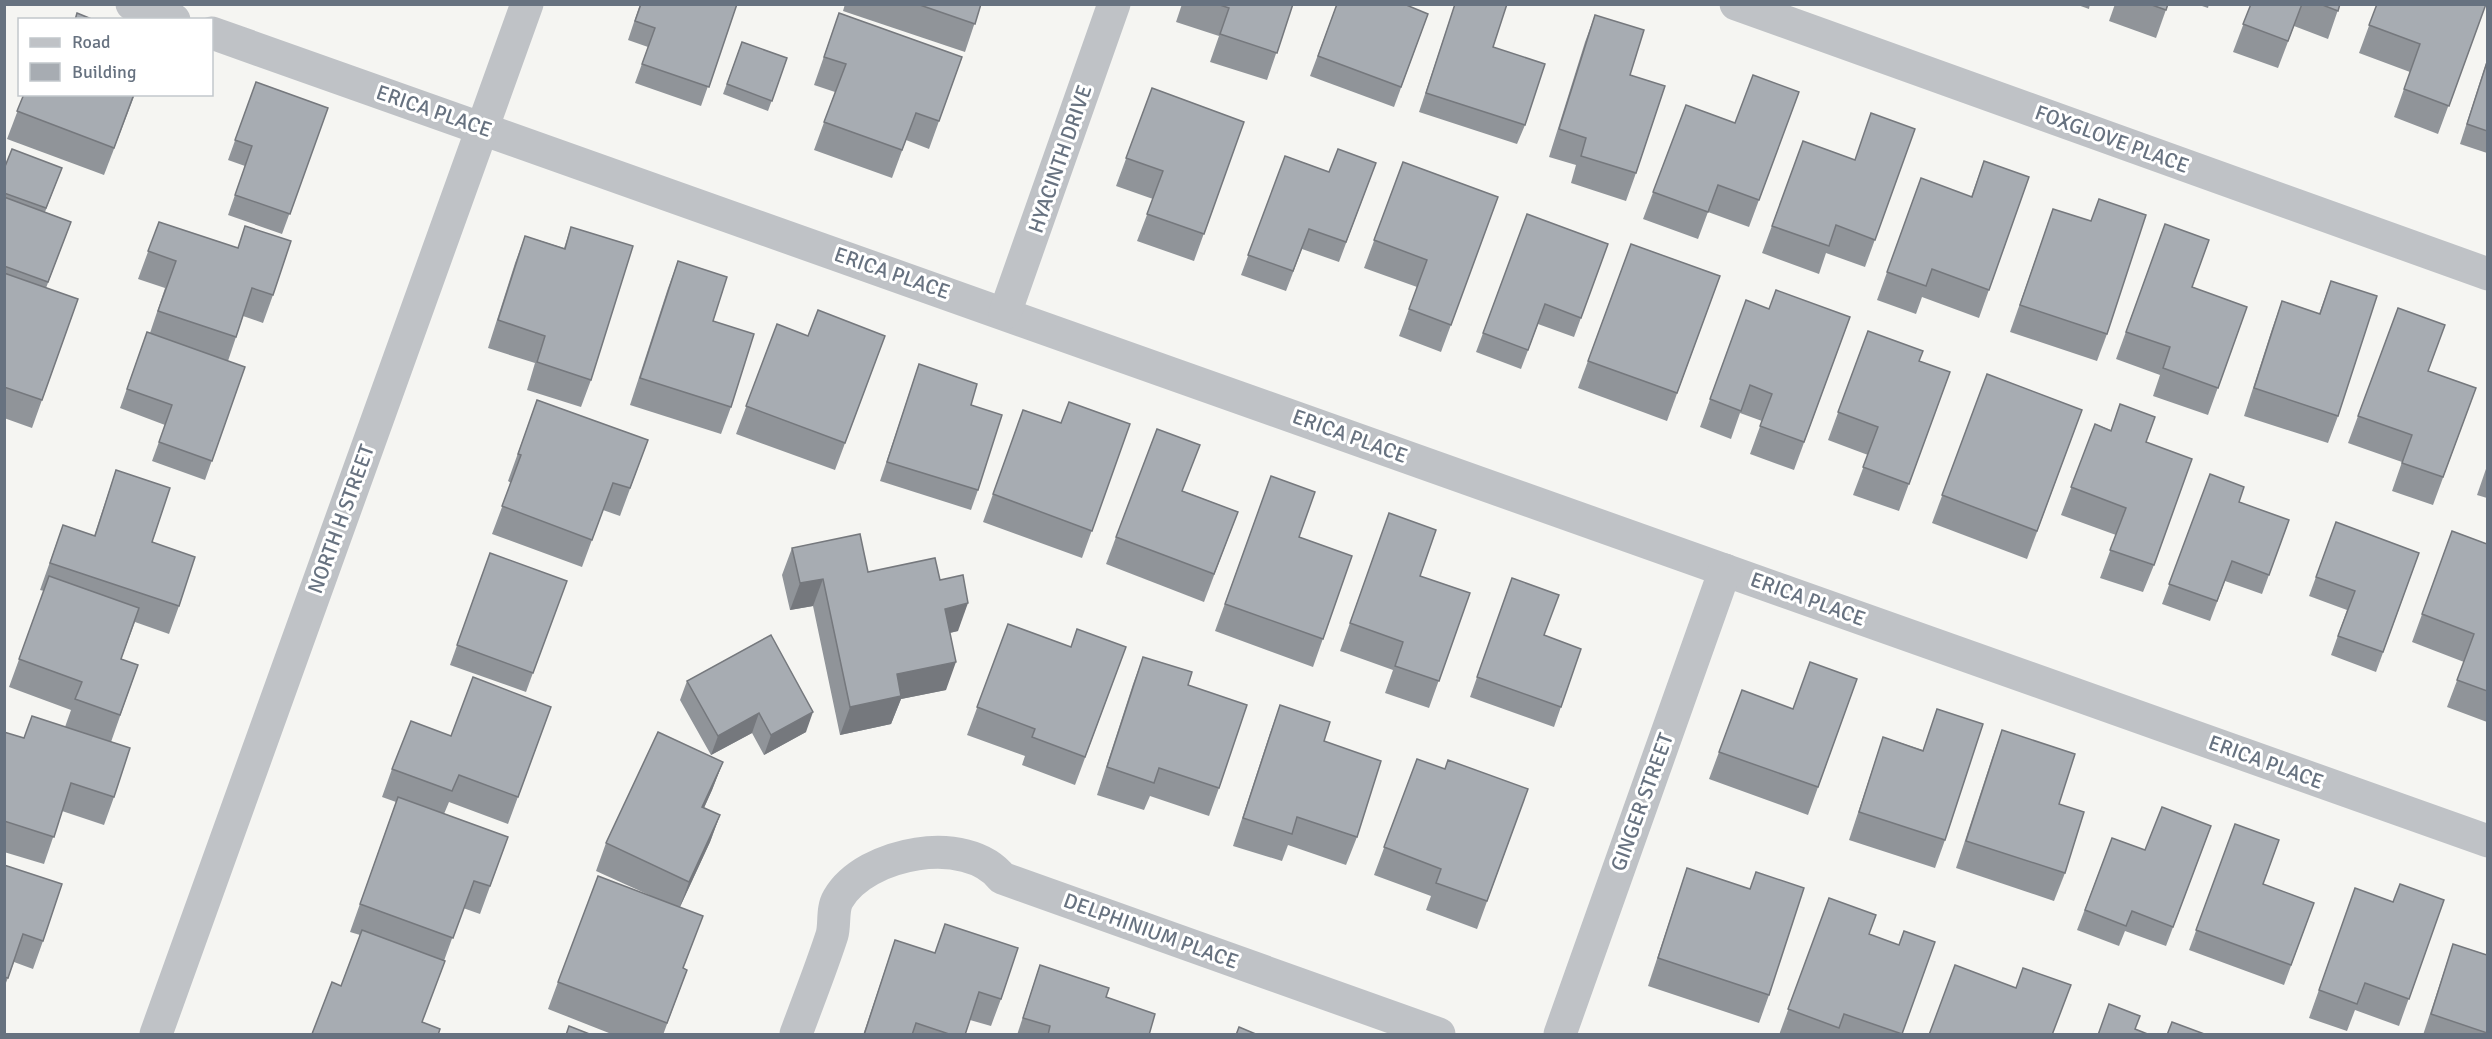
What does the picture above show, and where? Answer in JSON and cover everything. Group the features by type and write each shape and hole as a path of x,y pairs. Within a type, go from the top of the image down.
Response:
{"street":[{"path":"132,4 169,18"},
{"name":"NORTH H STREET","path":"156,1035 527,4"},
{"name":"HYACINTH DRIVE","path":"1005,313 1114,4"},
{"name":"FOXGLOVE PLACE","path":"1736,4 2487,274"},
{"name":"ERICA PLACE","path":"213,33 2487,841"},
{"name":"GINGER STREET","path":"1560,1035 1725,570"},
{"name":"DELPHINIUM PLACE","path":"796,1035 833,932 836,902 848,886 881,864 909,855 937,852 967,856 994,867 1002,878 1438,1035"}],"building":[{"path":"641,4 737,4 709,87 642,64 655,28 635,21"},
{"path":"917,4 981,4 975,24"},
{"path":"1217,4 1293,4 1277,53 1220,34 1229,8"},
{"path":"1337,4 1404,4 1428,14 1401,87 1318,56"},
{"path":"1455,4 1507,4 1493,47 1545,64 1525,125 1426,93"},
{"path":"2149,4 2168,4 2166,10"},
{"path":"2251,4 2302,4 2288,41 2243,24"},
{"path":"2320,4 2340,4 2338,11"},
{"path":"2377,4 2486,4 2449,106 2404,89 2420,44 2369,25"},
{"path":"77,13 89,18 76,18"},
{"path":"839,13 962,57 939,121 916,113 902,150 824,122 846,64 824,57"},
{"path":"1595,15 1644,30 1630,75 1665,86 1636,173 1581,156 1586,138 1559,129"},
{"path":"742,42 787,58 772,101 727,84"},
{"path":"2487,62 2487,131 2467,124"},
{"path":"1753,75 1799,92 1759,200 1718,185 1708,212 1653,192 1686,105 1735,123"},
{"path":"256,82 328,108 290,214 235,195 252,146 235,140"},
{"path":"1152,88 1244,122 1204,234 1147,214 1163,171 1126,158"},
{"path":"23,96 133,96 114,148 17,111"},
{"path":"1871,113 1915,129 1875,240 1836,225 1829,246 1772,226 1803,141 1855,160"},
{"path":"12,149 62,168 46,208 4,193 4,169"},
{"path":"1338,149 1376,163 1346,242 1309,229 1293,271 1248,255 1285,156 1329,172"},
{"path":"1984,161 2029,177 1989,290 1932,269 1926,286 1887,272 1921,178 1972,197"},
{"path":"1403,162 1498,197 1451,325 1409,309 1427,260 1374,240"},
{"path":"4,197 71,222 48,282 4,266"},
{"path":"2099,199 2146,215 2107,334 2020,305 2053,209 2091,221"},
{"path":"1527,214 1608,244 1581,318 1545,304 1528,350 1483,333"},
{"path":"159,222 238,248 245,226 291,241 273,295 252,288 236,337 158,311 176,261 148,251"},
{"path":"2165,224 2209,240 2192,287 2247,307 2218,388 2163,368 2170,347 2126,332"},
{"path":"571,227 633,246 591,380 537,362 545,336 498,320 525,236 565,249"},
{"path":"1631,244 1720,276 1677,393 1588,361"},
{"path":"678,261 727,277 713,321 754,334 731,407 640,378"},
{"path":"4,273 78,299 42,400 4,387"},
{"path":"2331,281 2377,296 2338,416 2254,388 2282,301 2320,314"},
{"path":"1776,290 1850,317 1804,442 1760,426 1772,394 1750,385 1741,411 1710,399 1746,300 1769,309"},
{"path":"2398,308 2445,325 2428,371 2476,388 2443,477 2402,463 2412,435 2358,416"},
{"path":"818,310 885,336 845,443 746,406 777,324 808,336"},
{"path":"1868,331 1923,351 1919,361 1950,372 1909,484 1863,467 1878,427 1838,412"},
{"path":"147,332 245,367 212,461 159,442 172,405 127,389"},
{"path":"919,364 977,384 971,405 1002,415 978,490 887,462"},
{"path":"1987,374 2082,410 2037,531 1942,495"},
{"path":"537,400 648,440 630,488 613,483 592,540 502,506 521,455 518,454"},
{"path":"1069,402 1130,424 1092,531 993,494 1023,410 1061,423"},
{"path":"2120,404 2155,417 2146,442 2192,459 2154,565 2110,550 2126,508 2071,487 2095,424 2111,431"},
{"path":"1157,429 1200,445 1182,491 1238,512 1214,574 1116,537"},
{"path":"116,470 170,488 152,542 195,557 179,606 50,563 63,525 95,536"},
{"path":"2210,474 2244,487 2239,502 2289,520 2269,575 2232,561 2217,601 2169,584"},
{"path":"1271,476 1315,492 1299,537 1352,556 1323,639 1225,604"},
{"path":"1389,513 1436,530 1420,576 1470,593 1439,681 1395,666 1403,642 1350,623"},
{"path":"2336,522 2419,553 2383,652 2338,636 2355,591 2316,577"},
{"path":"2452,531 2487,544 2487,691 2457,680 2474,634 2422,614"},
{"path":"860,534 868,572 935,558 940,580 963,575 968,603 945,609 956,662 897,674 901,696 850,707 823,579 800,583 792,548"},
{"path":"490,553 567,581 533,673 457,645"},
{"path":"49,576 139,608 121,659 138,665 120,715 75,699 82,682 19,659"},
{"path":"1512,578 1559,595 1544,635 1581,649 1561,707 1477,677"},
{"path":"1008,624 1071,647 1077,629 1126,647 1085,757 1032,737 1035,729 977,707"},
{"path":"771,635 813,712 771,735 759,713 718,736 687,681"},
{"path":"1143,657 1192,672 1188,685 1247,705 1219,788 1159,768 1154,783 1107,767"},
{"path":"1810,662 1857,679 1818,787 1719,752 1742,690 1793,709"},
{"path":"473,677 551,707 518,797 459,775 452,791 392,769 411,721 451,736"},
{"path":"1280,705 1330,722 1324,741 1381,761 1357,837 1297,817 1292,834 1243,818"},
{"path":"1937,709 1983,724 1945,840 1859,812 1883,737 1923,751"},
{"path":"32,716 130,748 114,797 71,783 54,837 4,821 4,732 24,738"},
{"path":"2002,730 2075,754 2059,804 2084,812 2065,873 1966,841"},
{"path":"658,732 723,762 702,807 720,815 689,882 606,843"},
{"path":"1417,759 1445,769 1448,760 1528,789 1487,901 1436,883 1441,869 1384,847"},
{"path":"398,797 508,837 490,886 474,881 453,938 360,904"},
{"path":"2162,807 2211,826 2173,927 2132,911 2126,926 2085,910 2112,838 2145,850"},
{"path":"2235,824 2279,840 2263,884 2314,903 2291,965 2196,930"},
{"path":"4,865 62,884 43,941 23,934 8,978 4,977"},
{"path":"1687,868 1750,889 1756,872 1804,888 1769,995 1658,958"},
{"path":"598,876 703,916 683,968 687,970 667,1023 558,982"},
{"path":"2400,884 2444,900 2409,999 2365,983 2357,1004 2319,990 2355,888 2393,902"},
{"path":"1829,898 1876,915 1869,934 1899,945 1904,931 1935,942 1902,1034 1844,1014 1839,1028 1788,1009"},
{"path":"945,924 1018,948 1001,999 979,992 965,1035 952,1035 916,1023 912,1035 864,1035 895,940 935,953"},
{"path":"362,930 445,961 422,1022 440,1029 438,1035 312,1034 332,982 341,986"},
{"path":"2453,944 2487,955 2487,1033 2431,1014"},
{"path":"1040,965 1109,988 1106,997 1155,1014 1149,1035 1048,1035 1050,1026 1023,1018"},
{"path":"1955,965 2016,988 2023,968 2071,985 2052,1035 1929,1035"},
{"path":"2109,1004 2140,1016 2135,1029 2150,1035 2098,1035"},
{"path":"2172,1022 2207,1035 2167,1035"},
{"path":"569,1026 592,1035 566,1035"},
{"path":"1239,1027 1258,1035 1236,1035"}]}
